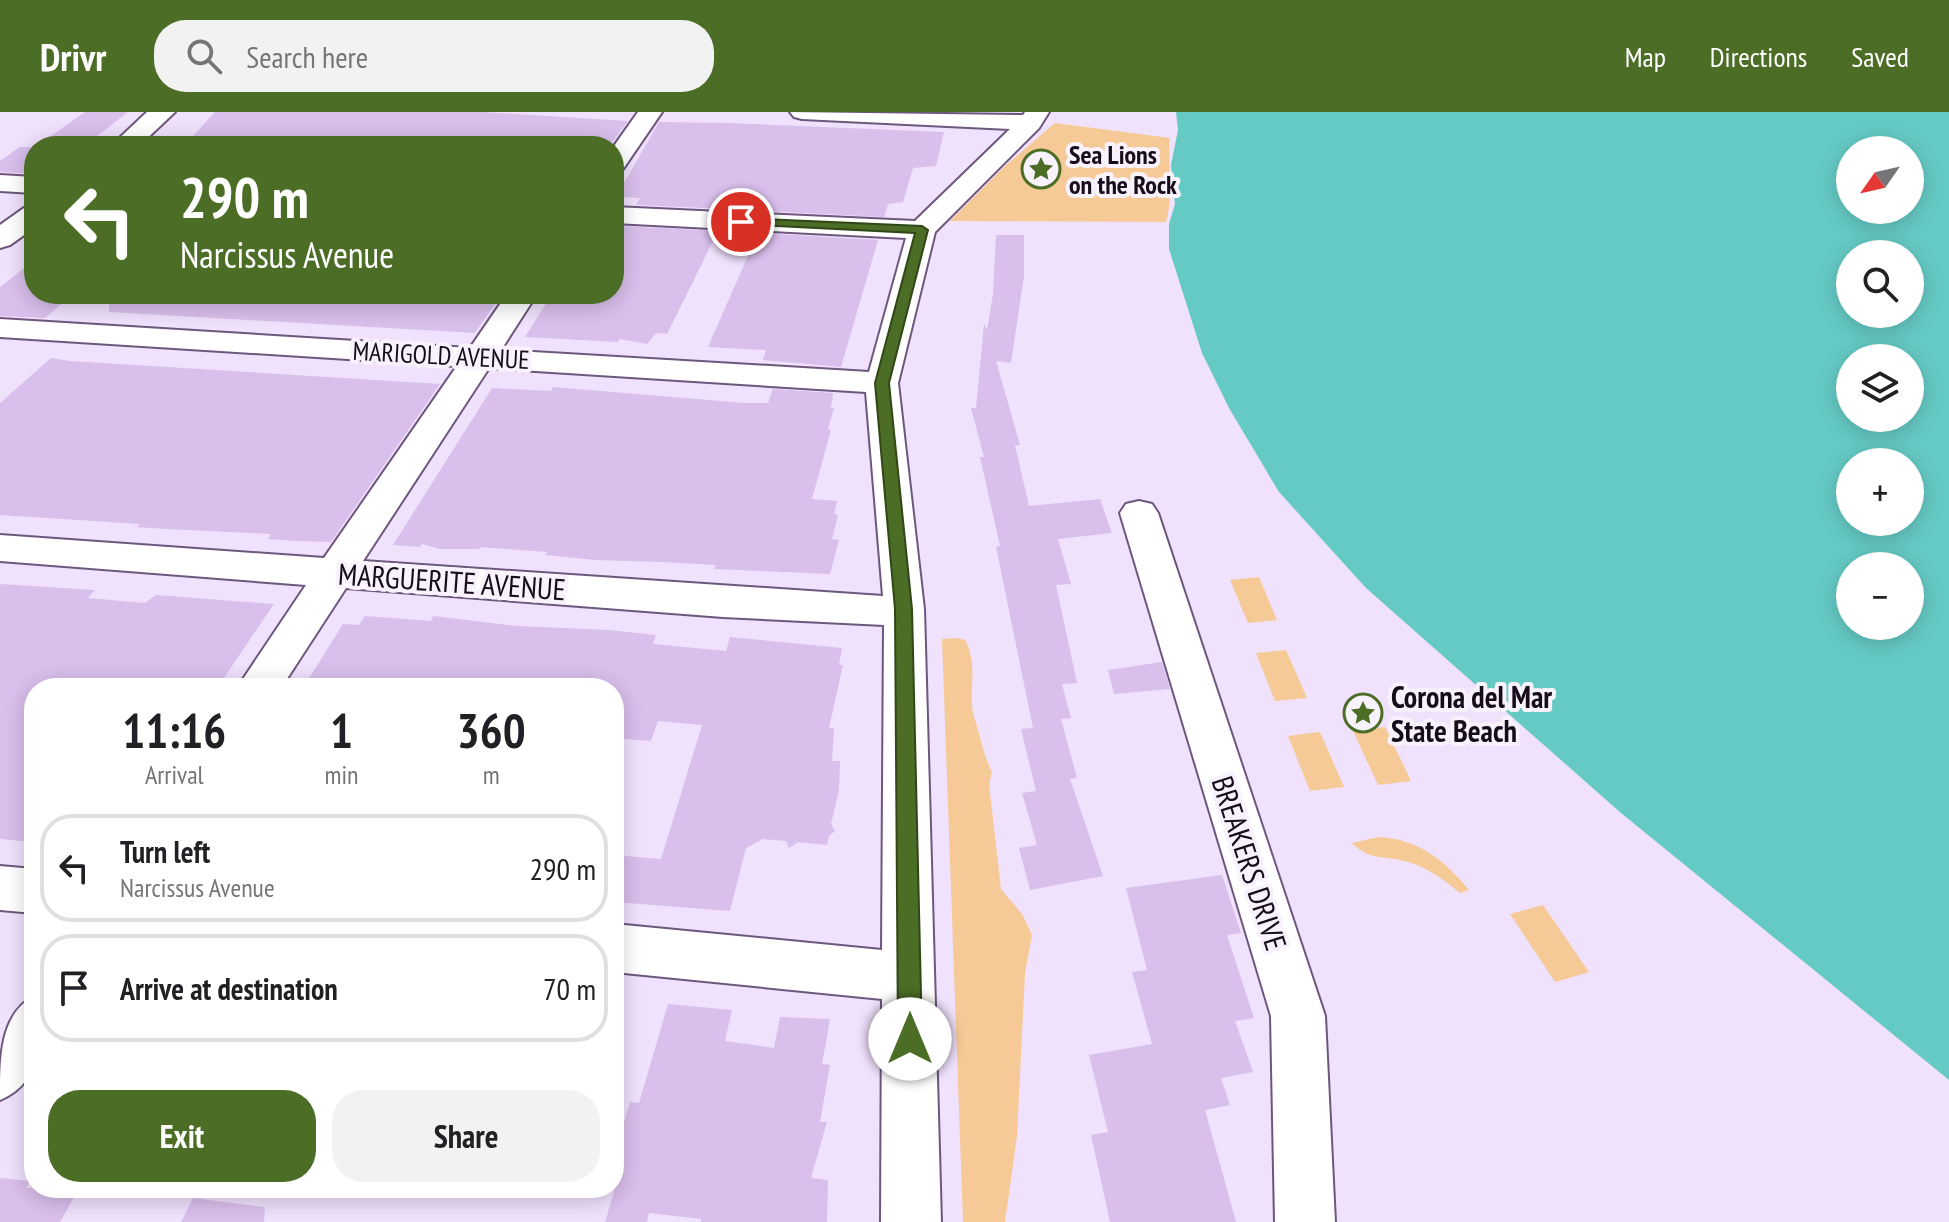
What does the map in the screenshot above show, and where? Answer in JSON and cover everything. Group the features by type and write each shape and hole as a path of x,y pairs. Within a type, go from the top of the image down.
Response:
{"highway":[{"path":"140,136 172,116"},
{"path":"162,136 172,116"},
{"path":"0,239 24,221"},
{"path":"0,262 24,245"}],"street":[{"path":"624,150 650,112"},
{"path":"802,112 1034,117"},
{"path":"911,1222 904,609 882,383 922,230 1034,117"},
{"path":"0,183 24,184"},
{"path":"624,215 922,230"},
{"path":"265,678 515,304"},
{"name":"MARIGOLD AVENUE","path":"0,328 882,383"},
{"name":"BREAKERS DRIVE","path":"1139,513 1298,1016 1305,1222"},
{"name":"MARGUERITE AVENUE","path":"0,548 738,603 875,611 904,609"},
{"path":"0,888 24,890"},
{"path":"624,949 910,977"},
{"path":"0,1072 24,1037"}],"shaded area":[{"path":"1176,112 1949,112 1949,1080 1621,813 1366,588 1279,492 1229,408 1202,353 1169,249 1169,224 1175,204 1171,165 1178,130"},
{"path":"1055,123 1170,138 1170,202 1166,222 950,221 1006,165"},
{"path":"1259,577 1277,620 1248,623 1230,580"},
{"path":"942,639 965,640 972,661 973,711 992,772 989,784 1001,889 1022,914 1032,935 1025,973 1017,1136 1005,1222 963,1222"},
{"path":"1286,650 1307,698 1275,701 1256,653"},
{"path":"1385,727 1411,781 1378,785 1353,731"},
{"path":"1320,732 1344,787 1310,791 1288,736"},
{"path":"1378,837 1405,842 1429,853 1469,890 1460,893 1425,869 1402,860 1373,856 1352,843"},
{"path":"1543,905 1589,972 1555,982 1510,914"}],"building":[{"path":"85,112 128,112 97,136 51,136"},
{"path":"215,112 483,112 628,121 617,136 193,136"},
{"path":"659,122 944,132 936,166 913,168 903,202 888,204 884,217 765,211 735,197 729,209 636,205 640,198 624,197 624,183"},
{"path":"24,147 24,173 0,172 0,161"},
{"path":"624,226 718,231 667,334 656,333 647,344 620,339 618,342 525,337 546,304 624,304"},
{"path":"758,233 878,240 841,367 763,360 766,350 708,347"},
{"path":"996,235 1024,235 1024,276 1011,363 996,361 1020,445 1015,445 1029,506 1100,499 1112,533 1058,539 1071,584 1056,585 1077,683 1062,684 1071,718 1061,719 1077,778 1070,779 1103,876 1030,890 1019,848 1037,845 1022,793 1036,791 1021,729 1033,728 996,547 1000,546 980,457 984,457 971,408 976,408 984,324 987,330 993,294"},
{"path":"24,268 24,304 61,304 45,318 0,316 0,287"},
{"path":"109,304 495,304 475,333 109,312"},
{"path":"51,358 440,384 331,542 296,541 268,539 271,534 0,515 0,403"},
{"path":"553,387 745,403 768,403 773,389 833,393 831,408 834,408 828,429 831,430 812,499 837,501 834,514 838,515 832,539 839,540 830,574 596,560 545,555 547,552 480,547 440,549 422,544 420,547 393,545 492,388 551,391"},
{"path":"0,584 95,590 88,598 145,603 156,595 274,604 224,678 24,678 24,841 0,839"},
{"path":"365,616 431,621 433,616 517,626 656,635 653,644 726,651 730,637 842,648 839,665 843,665 829,728 834,728 832,761 840,761 839,790 831,824 835,831 829,836 827,845 798,842 789,848 786,841 763,839 746,848 730,911 624,903 624,856 661,859 702,725 658,721 651,741 624,739 624,678 309,678 343,624 359,625"},
{"path":"1162,662 1170,689 1114,694 1108,670"},
{"path":"1222,875 1241,933 1227,935 1254,1018 1235,1021 1253,1072 1221,1078 1230,1105 1205,1110 1236,1222 1110,1222 1091,1135 1108,1132 1089,1055 1152,1044 1132,972 1147,970 1126,888"},
{"path":"668,1004 732,1010 725,1041 774,1048 780,1017 830,1019 822,1064 830,1065 820,1122 827,1122 811,1178 828,1180 827,1222 701,1222 701,1219 649,1213 647,1222 605,1222 612,1198 624,1198 624,1123 630,1102 639,1103"},
{"path":"0,1178 24,1180 24,1198 73,1198 60,1222 0,1222"},
{"path":"193,1198 265,1207 264,1222 181,1222"}],"place":[{"name":"Sea Lions on the Rock","path":"1041,169"},
{"name":"Corona del Mar State Beach","path":"1363,713"}],"route":[{"path":"741,222 922,230 882,383 904,609 910,1039"}]}
